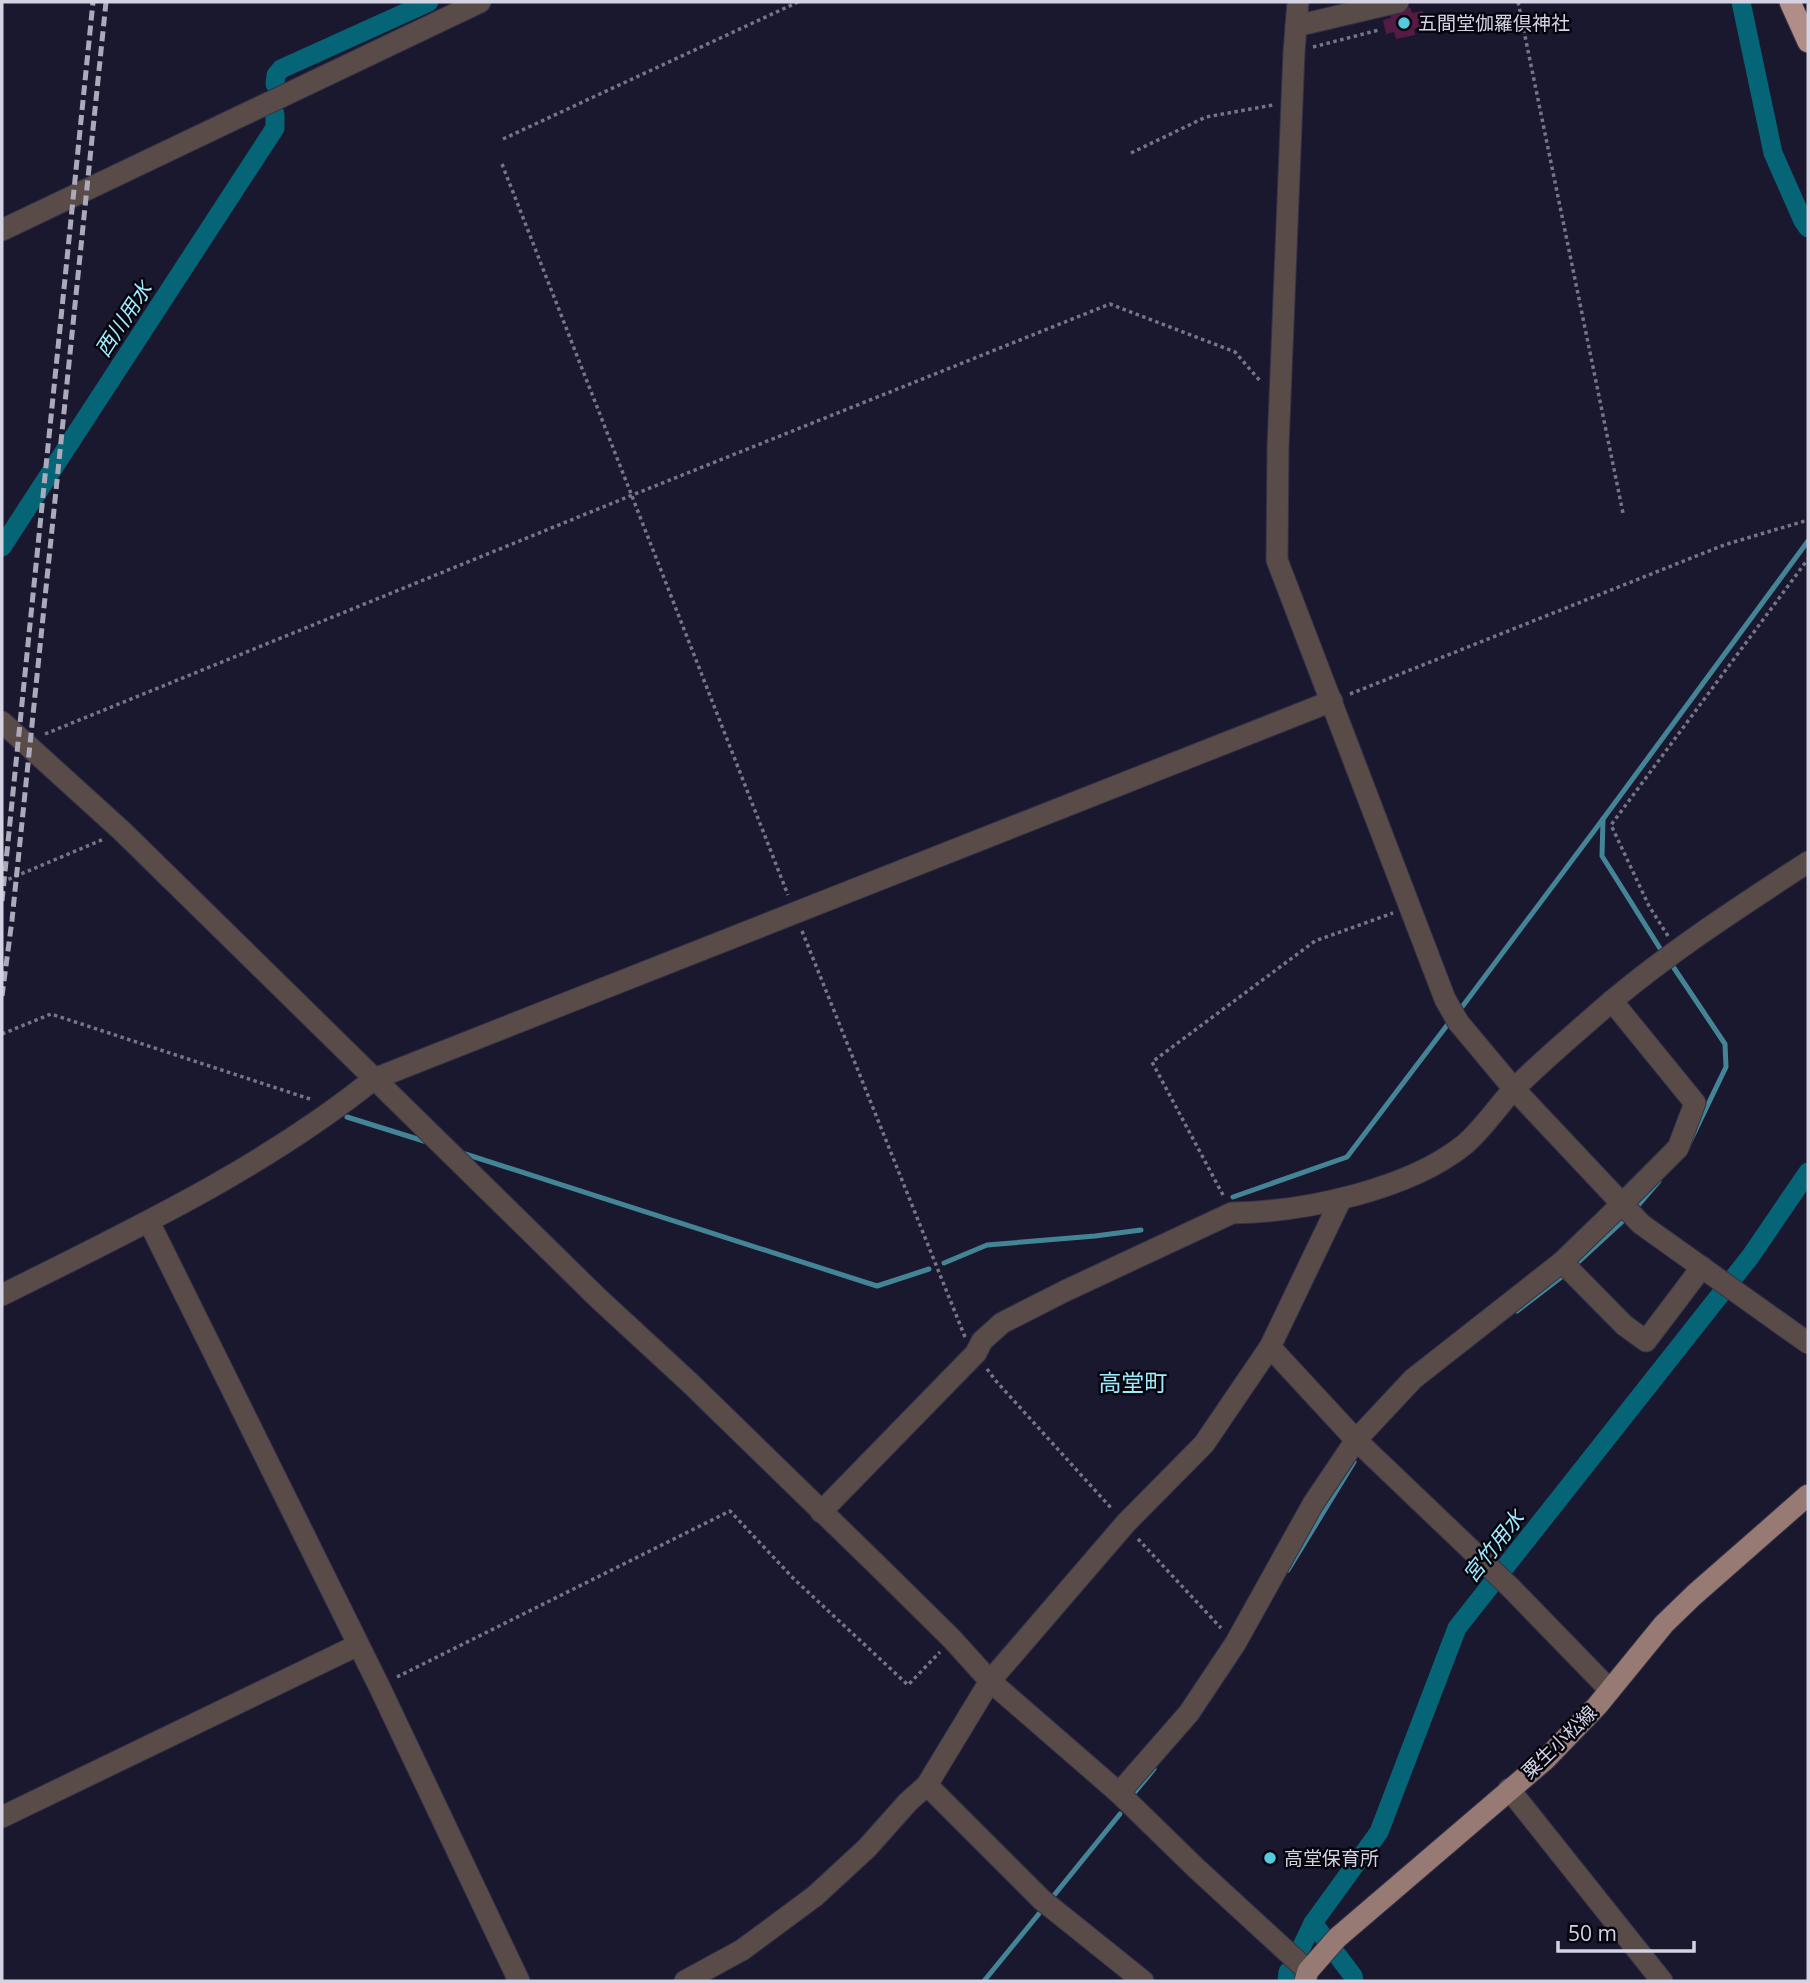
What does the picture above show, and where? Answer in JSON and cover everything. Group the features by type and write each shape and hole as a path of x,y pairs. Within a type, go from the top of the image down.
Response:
{"highway":[{"path":"1790,2 1808,42"}],"main road":[{"name":"粟生小松線","path":"1310,1971 1337,1938 1572,1734 1664,1624 1808,1495"}],"street":[{"path":"2,229 480,2"},
{"path":"1298,2 1278,447 1277,560 1445,999 1458,1022 1514,1089 1641,1224 1808,1343"},
{"path":"1296,26 1398,2"},
{"path":"2,1295 149,1222 282,1146 338,1108 374,1079 1332,701"},
{"path":"2,722 122,831 589,1290 689,1382 952,1639 990,1681 1119,1793 1196,1869 1310,1971"},
{"path":"821,1512 1002,1323 1232,1213 1250,1213 1341,1199 1380,1188 1418,1172 1464,1144 1514,1089 1612,1001 1677,949 1808,862"},
{"path":"1119,1793 1189,1713 1236,1644 1313,1504 1358,1442 1413,1379 1562,1262 1678,1148 1695,1103 1612,1001"},
{"path":"685,1981 742,1950 815,1896 867,1848 927,1785 990,1681 1126,1523 1204,1444 1270,1347 1341,1199"},
{"path":"149,1222 379,1686 519,1981"},
{"path":"1562,1262 1624,1325 1646,1341 1707,1271"},
{"path":"1270,1347 1358,1442 1511,1588 1610,1690"},
{"path":"2,1817 358,1644"},
{"path":"927,1785 1042,1900 1143,1981"},
{"path":"1509,1789 1661,1981"}],"path":[{"path":"503,139 798,2"},
{"path":"1518,2 1623,513"},
{"path":"1294,52 1379,30"},
{"path":"1130,153 1206,117 1293,102"},
{"path":"502,164 630,496 962,1333 996,1381 1236,1644"},
{"path":"24,743 1110,304 1235,352 1281,407"},
{"path":"1332,701 1724,545 1808,520"},
{"path":"1677,949 1649,906 1611,825 1808,559"},
{"path":"2,882 122,831"},
{"path":"1232,1213 1152,1062 1315,941 1410,906"},
{"path":"2,1034 51,1014 338,1108"},
{"path":"379,1686 730,1511 794,1579 908,1685 952,1639"}],"building":[{"name":"五間堂伽羅倶神社","path":"1410,7 1412,13 1423,11 1425,27 1414,29 1415,35 1396,39 1394,32 1386,34 1383,20 1391,18 1389,12"}],"waterway":[{"name":"西川用水","path":"275,84 276,75 281,69 429,2"},
{"path":"1741,2 1773,153 1808,228"},
{"name":"西川用水","path":"2,547 275,128 275,114"},
{"path":"1661,950 1602,856 1603,819 1808,541"},
{"path":"1462,1007 1603,819"},
{"path":"1674,968 1725,1044 1726,1067 1686,1150"},
{"path":"1233,1197 1347,1157 1448,1024"},
{"path":"347,1117 427,1142"},
{"path":"462,1153 877,1286 929,1269"},
{"name":"宮竹用水","path":"1354,1981 1313,1923 1379,1832 1457,1628 1750,1257 1808,1172"},
{"path":"1634,1210 1659,1181"},
{"path":"1574,1266 1624,1220"},
{"path":"944,1263 987,1245 1141,1230"},
{"path":"1517,1311 1564,1275"},
{"path":"1288,1570 1354,1462"},
{"path":"1135,1792 1154,1769"},
{"path":"1051,1899 1120,1814"},
{"path":"984,1981 1042,1910"},
{"path":"1301,1948 1313,1923"},
{"path":"1287,1981 1288,1972"}],"railway":[{"path":"2,901 93,2"},
{"path":"2,996 106,2"}],"place":[{"name":"五間堂伽羅倶神社","path":"1404,23"},
{"name":"高堂保育所","path":"1270,1858"}],"district":[{"name":"高堂町","path":"1133,1382"}]}
